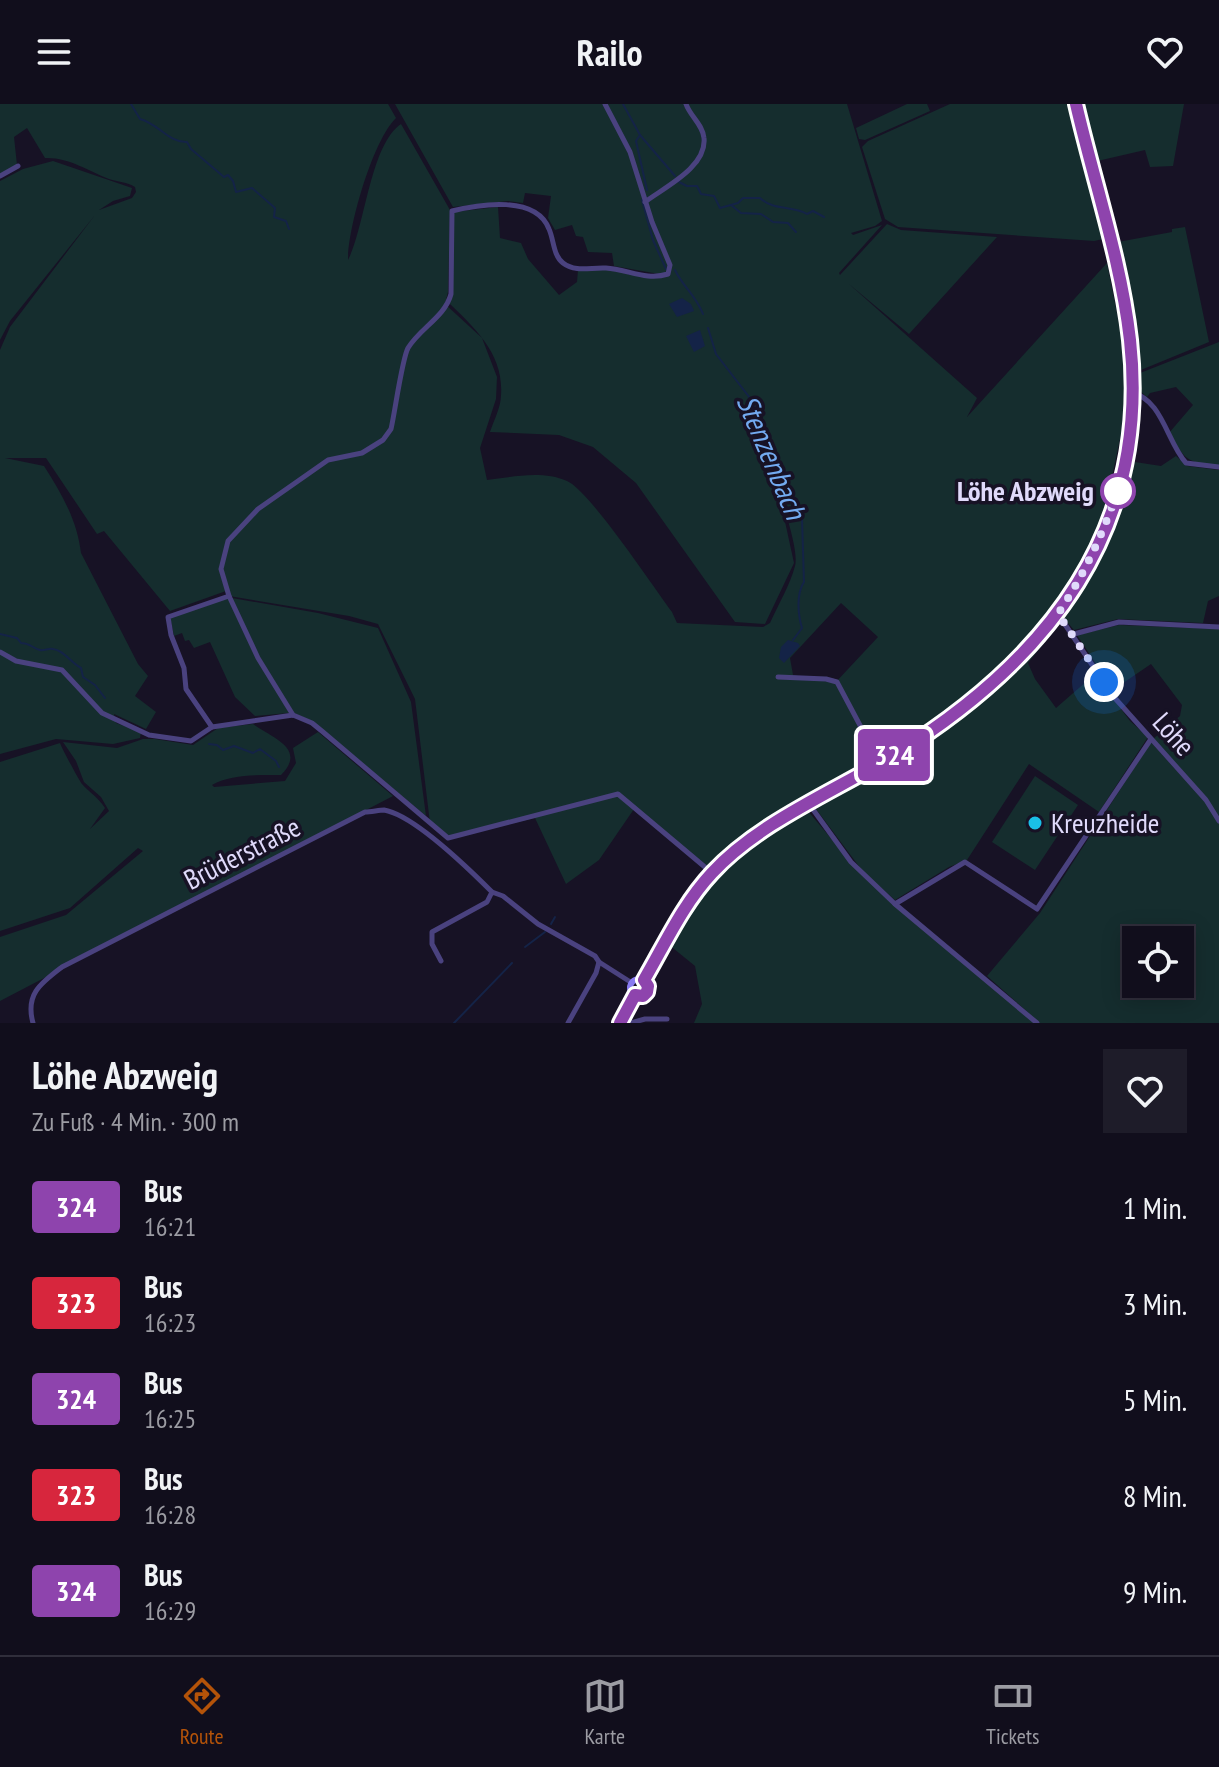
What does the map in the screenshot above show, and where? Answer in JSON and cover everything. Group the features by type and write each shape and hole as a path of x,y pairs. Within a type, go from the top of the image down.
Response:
{"main road":[{"path":"644,980 688,904 712,873 741,846 880,763 980,695 1024,654 1058,614 1091,560 1119,486 1127,450 1132,393 1127,316 1076,104"},
{"path":"636,979 644,980 648,986 647,992 643,996 635,995 631,991 632,983 636,979"},
{"path":"620,1023 635,995"}],"street":[{"path":"293,715 258,658 229,596 221,569 228,541 258,509 328,460 362,453 383,440 391,429 406,351 448,304 451,294 452,211 503,205 523,206 539,214 550,230 560,260 567,266 577,269 608,268 653,277 668,274 670,265 645,202 630,152 605,104"},
{"path":"645,202 687,171 702,152 704,135 686,104"},
{"path":"0,176 18,166"},
{"path":"1132,393 1149,400 1186,463 1219,467"},
{"path":"212,727 186,689 184,668 171,635 168,617 229,596"},
{"name":"Löhe","path":"1058,614 1113,696 1206,800 1219,821"},
{"path":"1073,634 1119,622 1219,627"},
{"path":"0,652 16,661 62,670 102,713 149,735 191,741 212,727 293,715 312,723 448,838 618,794 712,873"},
{"path":"778,677 837,682 880,763"},
{"path":"895,904 965,862 1037,909 1151,739"},
{"path":"809,804 857,869 1037,1023"},
{"name":"Brüderstraße","path":"33,1023 29,1007 36,986 62,967 365,812 383,810 404,818 439,844 492,892 503,896 538,924 586,950 632,983"},
{"path":"441,961 432,944 432,932 487,902 492,892"},
{"path":"568,1023 599,962"},
{"path":"631,1023 636,1020 667,1019"}],"green space":[{"path":"0,104 388,104 396,118 379,145 363,185 352,227 348,260 382,150 401,124 450,210 445,304 482,338 450,304 454,212 498,207 500,238 521,243 528,259 559,295 577,282 578,270 608,269 637,276 659,274 614,266 612,253 588,252 583,237 576,236 572,225 555,230 548,218 551,196 525,193 523,203 508,201 453,207 395,104 847,104 882,221 851,233 853,235 882,225 840,275 887,224 901,230 997,237 909,334 849,284 977,398 967,417 1107,263 1123,343 1126,386 1124,420 1102,524 1062,595 977,692 735,843 708,866 634,809 599,860 566,884 535,818 448,838 430,823 415,699 378,624 349,616 229,596 226,591 170,611 104,531 97,534 46,458 5,458 44,466 57,487 72,518 81,553 138,664 148,676 135,696 156,712 146,729 114,714 116,723 141,732 140,738 113,744 56,739 0,754 0,350 10,327 95,215 10,321 0,340 0,181 23,169 53,161 132,188 130,196 113,201 99,210 132,198 136,192 132,185 70,162 45,158 27,128 14,137 17,165 0,175","holes":["482,338 493,355 501,381 500,404 490,432 559,435 593,447 636,483 735,622 765,624 794,563 784,517 753,433 757,436 782,502 796,555 790,580 770,623 763,627 677,623 621,541 577,488 567,481 547,476 487,480 480,448 496,399 497,377","841,603 878,637 835,683 793,675 790,658"]},
{"path":"907,104 927,104 930,111 865,140 859,139 856,128"},
{"path":"950,104 1068,104 1103,239 1094,241 898,227 885,219 862,147 868,141"},
{"path":"1080,104 1184,104 1173,166 1150,167 1145,150 1093,162"},
{"path":"1185,227 1209,342 1136,372 1114,248 1118,242"},
{"path":"1219,342 1219,466 1188,458 1169,433 1193,405 1176,387 1150,393 1147,397 1136,388 1135,375"},
{"path":"1176,456 1187,466 1219,470 1219,596 1208,601 1203,623 1118,619 1074,630 1061,615 1104,537 1130,469 1135,462 1161,466"},
{"path":"228,598 289,713 255,716 235,697 210,642 194,648 189,640 185,641 182,633 174,636 170,617"},
{"path":"232,598 318,613 378,628 411,702 426,816 312,721 294,713 259,656"},
{"path":"1058,616 1059,625 1028,663 1035,679 1056,708 1095,674 1130,721 1148,737 1099,812 1029,764 967,860 949,867 895,900 864,873 813,805 913,745 977,700 1033,647"},
{"path":"1119,625 1219,629 1219,1023 1040,1023 987,976 1040,913 1151,742 1184,779 1153,739 1180,716 1182,705 1151,664 1113,690 1077,635"},
{"path":"253,724 284,744 290,757 288,766 281,775 236,777 220,781 212,785 214,787 285,781 296,763 293,748 318,732 393,796 0,1001 0,937 66,915 143,851 138,848 70,908 0,931 0,762 60,743 82,784 105,808 90,829 109,811 101,797 84,782 76,761 63,742 117,748 143,739 155,739 193,745 218,728"},
{"name":"Kreuzheide","path":"1035,776 1078,805 1035,870 992,842"},
{"path":"807,810 863,876 1036,1023 694,1023 702,1004 695,966 668,944 719,871 750,846"}],"water":[{"path":"682,298 691,304 694,311 677,317 669,304"},
{"path":"700,330 705,346 694,352 686,336"},
{"path":"788,640 800,646 784,663 779,658 781,647"}],"waterway":[{"path":"131,104 140,119 175,140 187,142 224,177 228,175 236,192 252,188 275,208 274,217 286,221 289,229"},
{"name":"Stenzenbach","path":"623,104 640,135 636,141 647,190"},
{"path":"640,135 675,176"},
{"path":"679,182 697,186 701,194 714,196 720,208 738,203 743,198 760,198 771,205 807,214 813,211 824,217"},
{"name":"Stenzenbach","path":"642,200 653,240 666,269"},
{"path":"731,205 741,213 761,214 773,222 788,223 796,232"},
{"name":"Stenzenbach","path":"675,270 703,314"},
{"name":"Stenzenbach","path":"708,328 716,354 753,402 767,451 781,465 802,519 804,582 798,605 802,628 793,640"},
{"path":"0,634 17,638 21,643 40,650 61,652 81,668 83,677 95,685 105,698"},
{"path":"209,744 223,750 234,746 253,753 260,749 279,767"},
{"path":"551,924 555,917"},
{"path":"525,947 545,932"},
{"path":"454,1023 512,963"}],"bus line":[{"name":"324","path":"620,1023 635,995 640,997 647,992 648,986 644,980 681,915 712,873 741,846 911,744 980,695 1033,645 1058,614 1091,560 1119,486 1127,450 1133,375 1127,316 1076,104"}],"place":[{"name":"Löhe Abzweig","path":"1118,491"},
{"name":"Kreuzheide","path":"1035,823"}],"route":[{"path":"1104,682 1058,614 1091,560 1119,486 1118,491"}]}
